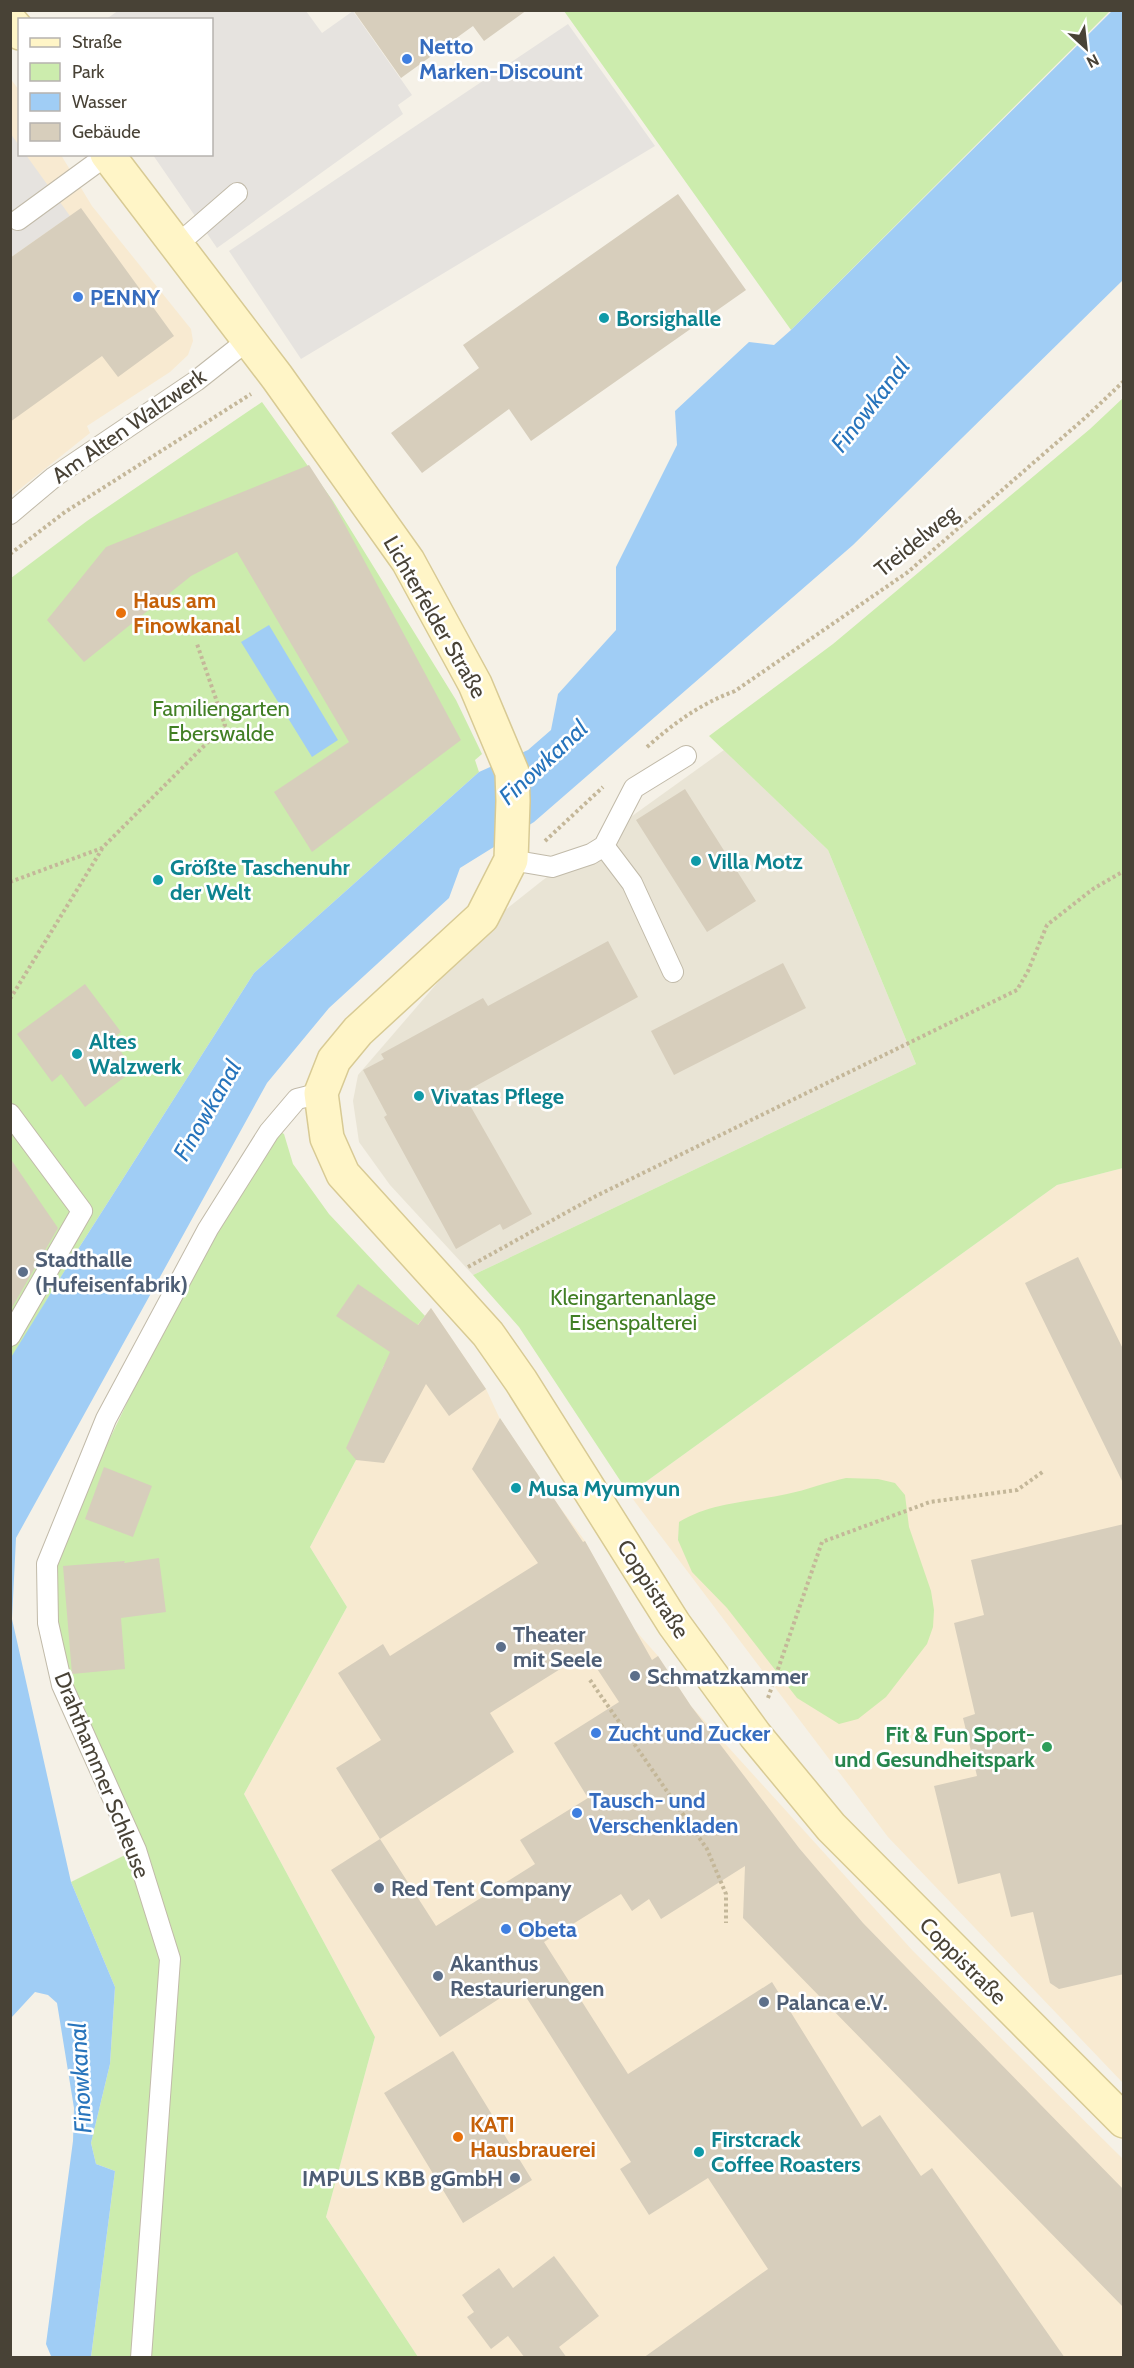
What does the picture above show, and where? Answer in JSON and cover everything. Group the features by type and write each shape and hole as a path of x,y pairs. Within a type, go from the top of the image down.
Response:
{"main road":[{"name":"Lichterfelder Straße","path":"108,156 277,377 408,561 475,684 512,772 511,860 482,917 358,1031 334,1060 321,1093"},
{"name":"Coppistraße","path":"321,1093 327,1138 343,1174 488,1334 521,1381 674,1624 755,1735 831,1827 1124,2121"}],"lane":[{"path":"18,220 106,156"},
{"path":"177,245 237,193"},
{"name":"Am Alten Walzwerk","path":"10,514 54,477 196,381 248,340"},
{"path":"511,860 552,867 591,854 604,846 634,788 686,756"},
{"path":"604,846 632,883 673,972"},
{"name":"Drahthammer Schleuse","path":"141,2358 170,1959 136,1850 62,1685 48,1623 47,1564 106,1419 208,1229 269,1132 297,1099 321,1093"},
{"path":"10,1114 82,1211 10,1336"}],"path":[{"path":"10,554 65,512 277,377"},
{"name":"Treidelweg","path":"711,700 735,692 908,572 1124,381"},
{"path":"10,999 102,848 225,725 197,644"},
{"path":"10,882 102,848"},
{"path":"444,1285 473,1263 596,1196 1017,990 1028,971 1047,925 1093,889 1124,871"},
{"path":"755,1735 822,1542 930,1502 1017,1490 1044,1471"},
{"path":"590,1680 707,1849 726,1894 726,1923"}],"shaded area":[{"path":"119,10 306,11 322,33 353,11 412,95 398,105 403,114 217,248 154,156 213,156 213,18 108,18"},
{"path":"568,24 655,146 301,359 229,251"},
{"path":"10,78 18,89 18,156 62,156 92,206 191,329 193,341 188,355 170,372 87,426 90,433 11,496"},
{"path":"10,133 18,144 18,156 27,156 70,216 10,258"},
{"path":"724,750 828,850 916,1064 473,1275 390,1185 359,1142 353,1101 358,1075 489,923 543,880"},
{"path":"1123,1168 1123,2083 888,1837 629,1494 1057,1185"},
{"path":"431,1308 486,1389 499,1417 585,1541 634,1629 658,1656 691,1706 913,1951 1123,2159 1123,2357 418,2357 326,2217 375,2037 244,1794 347,1607 310,1547 356,1460 383,1367"}],"green space":[{"path":"564,11 1110,11 791,330"},
{"name":"Kleingartenanlage Eisenspalterei","path":"1123,398 1123,1168 1057,1185 629,1494 519,1327 473,1275 916,1064 828,850 709,736 833,644 1090,429"},
{"name":"Familiengarten Eberswalde","path":"262,402 333,501 456,700 482,754 475,760 479,772 254,973 11,1359 11,578 87,521"},
{"path":"276,1129 284,1134 293,1164 329,1214 425,1316 383,1367 356,1460 310,1547 347,1607 244,1794 375,2037 326,2217 418,2357 91,2357 115,2171 96,2164 91,2143 110,2064 115,1987 71,1882 145,1845 65,1706 40,1570 112,1434 192,1268"},
{"path":"846,1478 878,1479 895,1483 905,1495 909,1527 931,1591 934,1610 933,1627 927,1644 886,1697 858,1719 839,1724 797,1698 727,1608 692,1572 678,1540 679,1522 704,1510 773,1497"}],"water":[{"name":"Finowkanal","path":"1112,11 1123,11 1123,280 853,545 534,822 460,868 449,898 329,1008 267,1083 16,1538 12,1619 71,1882 115,1987 110,2064 91,2143 96,2164 115,2171 91,2357 51,2356 46,2344 73,2141 74,2108 57,2003 48,1995 35,1992 11,2018 10,1359 254,973 479,772 528,750 551,730 558,694 616,630 616,567 677,445 675,411 749,342 774,345 791,330"},
{"path":"269,625 338,740 312,757 241,642"}],"building":[{"name":"Netto Marken-Discount","path":"353,10 527,10 484,41 473,26 401,78"},
{"name":"Borsighalle","path":"678,194 746,290 531,441 509,409 422,473 391,433 479,368 463,345"},
{"name":"PENNY","path":"81,208 174,336 118,377 102,356 10,422 10,258"},
{"path":"309,465 331,499 461,740 312,852 274,792 349,742 237,552 191,576 84,662 47,620 106,547"},
{"name":"Villa Motz","path":"685,789 756,901 707,932 636,820"},
{"name":"Vivatas Pflege","path":"608,941 638,997 463,1093 532,1214 503,1230 500,1224 456,1249 384,1117 387,1115 363,1070 384,1059 381,1054 483,998 488,1006"},
{"path":"783,963 806,1008 674,1075 651,1031"},
{"name":"Altes Walzwerk","path":"85,984 121,1032 112,1039 134,1070 85,1107 61,1074 52,1082 17,1034"},
{"name":"Stadthalle (Hufeisenfabrik)","path":"10,1158 58,1228 10,1311"},
{"path":"1078,1257 1124,1351 1124,1485 1025,1283"},
{"path":"358,1284 418,1325 431,1308 486,1389 449,1416 426,1384 384,1463 356,1460 346,1448 390,1352 336,1316"},
{"path":"500,1418 583,1542 585,1541 652,1660 658,1656 691,1706 799,1848 863,1923 1124,2190 1124,2308 743,1918 745,1866 661,1919 649,1899 632,1911 621,1894 544,1942 628,2074 772,1982 862,2127 880,2115 921,2176 932,2168 1065,2358 643,2358 768,2269 708,2178 649,2215 620,2169 631,2162 519,1986 440,2037 331,1870 380,1839 336,1768 381,1740 338,1673 383,1644 390,1656 538,1563 472,1469","holes":["588,1655 619,1702 554,1743 588,1798 520,1840 535,1864 436,1926 380,1839 514,1752 490,1713 581,1656 582,1658"]},
{"path":"104,1467 152,1486 133,1537 85,1519"},
{"name":"Fit & Fun Sport- und Gesundheitspark","path":"1124,1524 1124,1974 1059,1989 1050,1983 1033,1912 1011,1917 1000,1873 958,1884 934,1786 977,1776 963,1718 975,1714 954,1623 984,1615 971,1560"},
{"path":"159,1558 166,1612 121,1618 125,1669 72,1674 63,1566 125,1561 124,1563"},
{"name":"KATI Hausbrauerei","path":"453,2051 532,2180 463,2223 384,2093"},
{"path":"554,2256 599,2316 559,2347 567,2358 525,2358 508,2336 491,2349 467,2317 474,2312 462,2295 499,2268 513,2288"}],"place":[{"name":"Netto Marken-Discount","path":"407,59"},
{"name":"PENNY","path":"78,297"},
{"name":"Borsighalle","path":"604,318"},
{"name":"Haus am Finowkanal","path":"121,613"},
{"name":"Villa Motz","path":"696,861"},
{"name":"Größte Taschenuhr der Welt","path":"158,880"},
{"name":"Altes Walzwerk","path":"77,1054"},
{"name":"Vivatas Pflege","path":"419,1096"},
{"name":"Stadthalle (Hufeisenfabrik)","path":"23,1272"},
{"name":"Musa Myumyun","path":"516,1488"},
{"name":"Theater mit Seele","path":"501,1647"},
{"name":"Schmatzkammer","path":"635,1676"},
{"name":"Zucht und Zucker","path":"596,1733"},
{"name":"Fit & Fun Sport- und Gesundheitspark","path":"1047,1747"},
{"name":"Tausch- und Verschenkladen","path":"577,1813"},
{"name":"Red Tent Company","path":"379,1888"},
{"name":"Obeta","path":"506,1929"},
{"name":"Akanthus Restaurierungen","path":"438,1976"},
{"name":"Palanca e.V.","path":"764,2002"},
{"name":"KATI Hausbrauerei","path":"458,2137"},
{"name":"Firstcrack Coffee Roasters","path":"699,2152"},
{"name":"IMPULS KBB gGmbH","path":"515,2178"}]}
